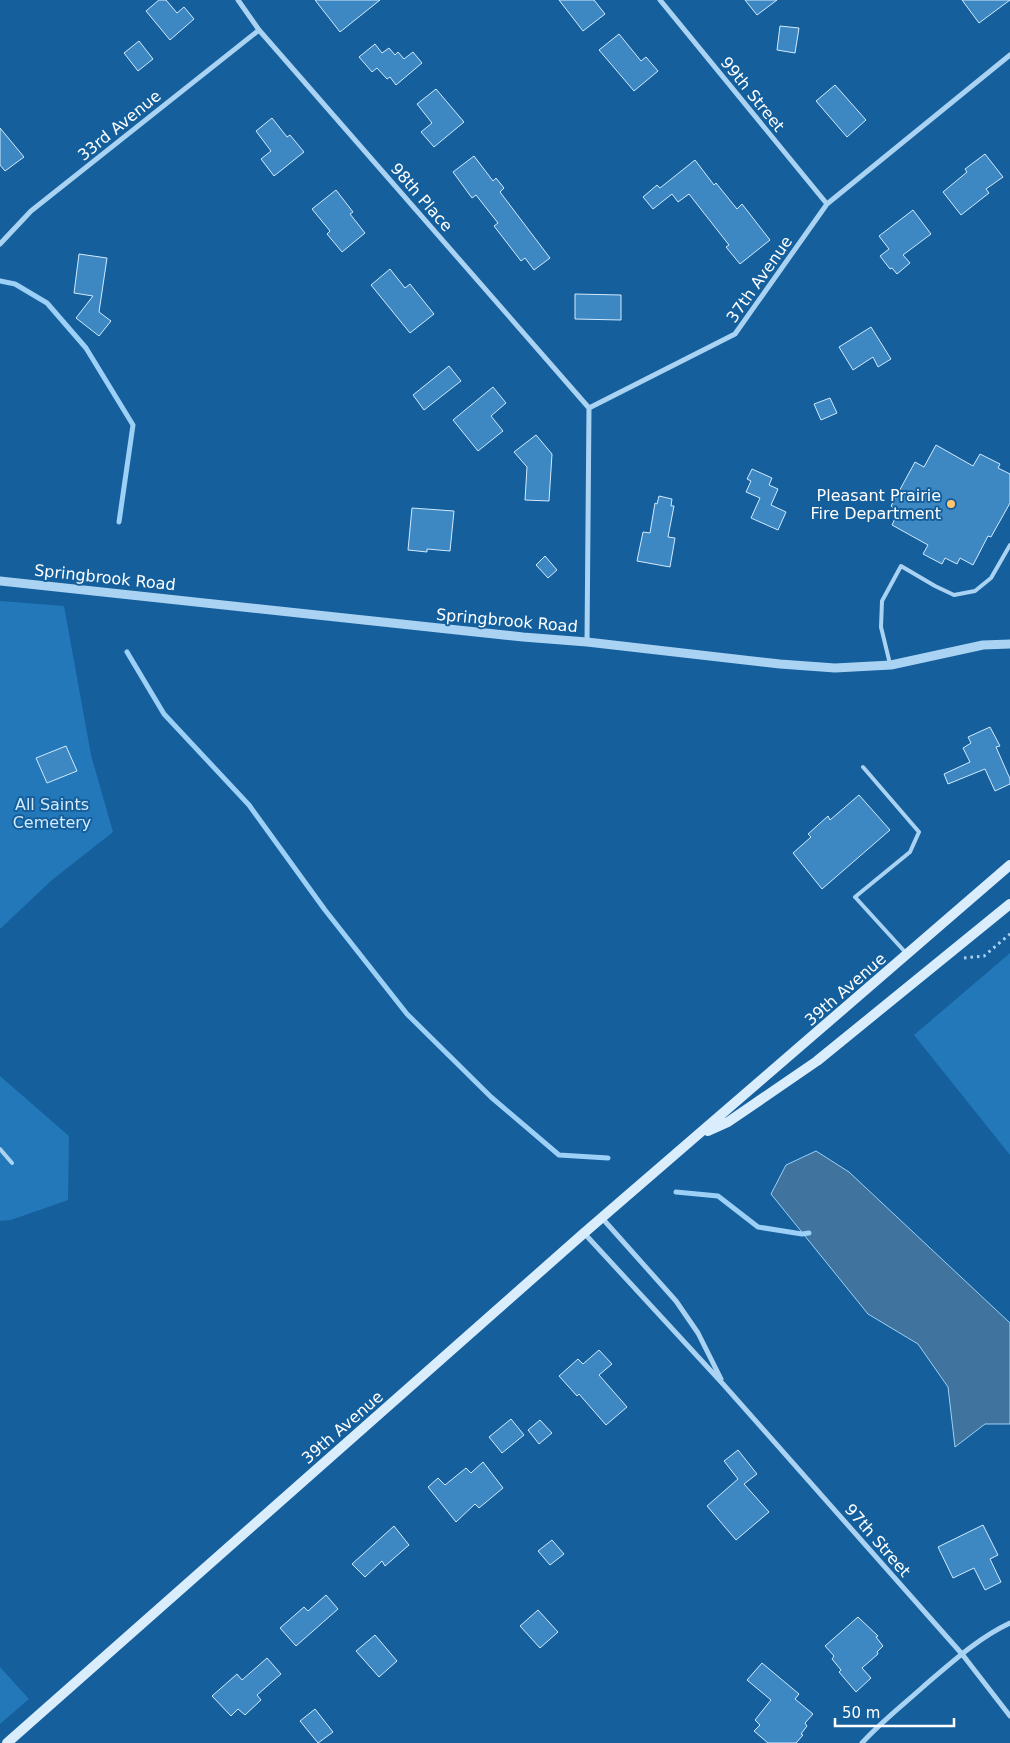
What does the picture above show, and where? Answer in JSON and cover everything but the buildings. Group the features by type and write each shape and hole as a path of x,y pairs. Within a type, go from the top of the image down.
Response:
{"main road":[{"name":"39th Avenue","path":"7,1743 584,1233 1010,865"},
{"name":"39th Avenue","path":"698,1135 728,1122 817,1061 1010,904"}],"street":[{"name":"98th Place","path":"238,0 259,30 589,408"},
{"name":"99th Street","path":"660,0 827,204"},
{"name":"33rd Avenue","path":"0,244 31,211 259,30"},
{"name":"37th Avenue","path":"589,408 735,334 827,204 1010,55"},
{"path":"587,642 589,408"},
{"name":"Springbrook Road","path":"0,581 524,638 587,642 789,665 835,668 891,665 983,645 1010,644"},
{"name":"97th Street","path":"602,1218 676,1301 698,1333 723,1384"},
{"name":"97th Street","path":"584,1233 723,1384 962,1654 1010,1716"},
{"path":"862,1743 876,1728 962,1654 1010,1623"}],"lane":[{"path":"891,665 881,627 882,601 901,566 954,595 975,591 991,578 1010,545"},
{"path":"863,766 919,832 910,852 856,898 907,954"},
{"path":"0,1149 12,1163"}],"path":[{"path":"984,956 1010,934"}],"green space":[{"name":"All Saints Cemetery","path":"0,601 64,606 91,755 113,832 52,880 0,929"},
{"path":"1010,953 1010,1155 914,1035"},
{"path":"0,1076 69,1136 68,1200 11,1220 0,1221"},
{"path":"0,1667 29,1699 0,1724"}],"shaded area":[{"path":"816,1151 849,1172 1010,1323 1010,1424 985,1424 955,1447 948,1387 918,1344 868,1314 771,1194 786,1165"}],"waterway":[{"path":"0,281 15,284 47,303 86,348 133,425 119,522"},
{"path":"127,652 164,714 249,805 325,910 407,1014 491,1097 559,1155 608,1158"},
{"path":"676,1192 718,1196 758,1227 802,1234 809,1233"}],"place":[{"name":"Pleasant Prairie Fire Department","path":"951,504"}]}
